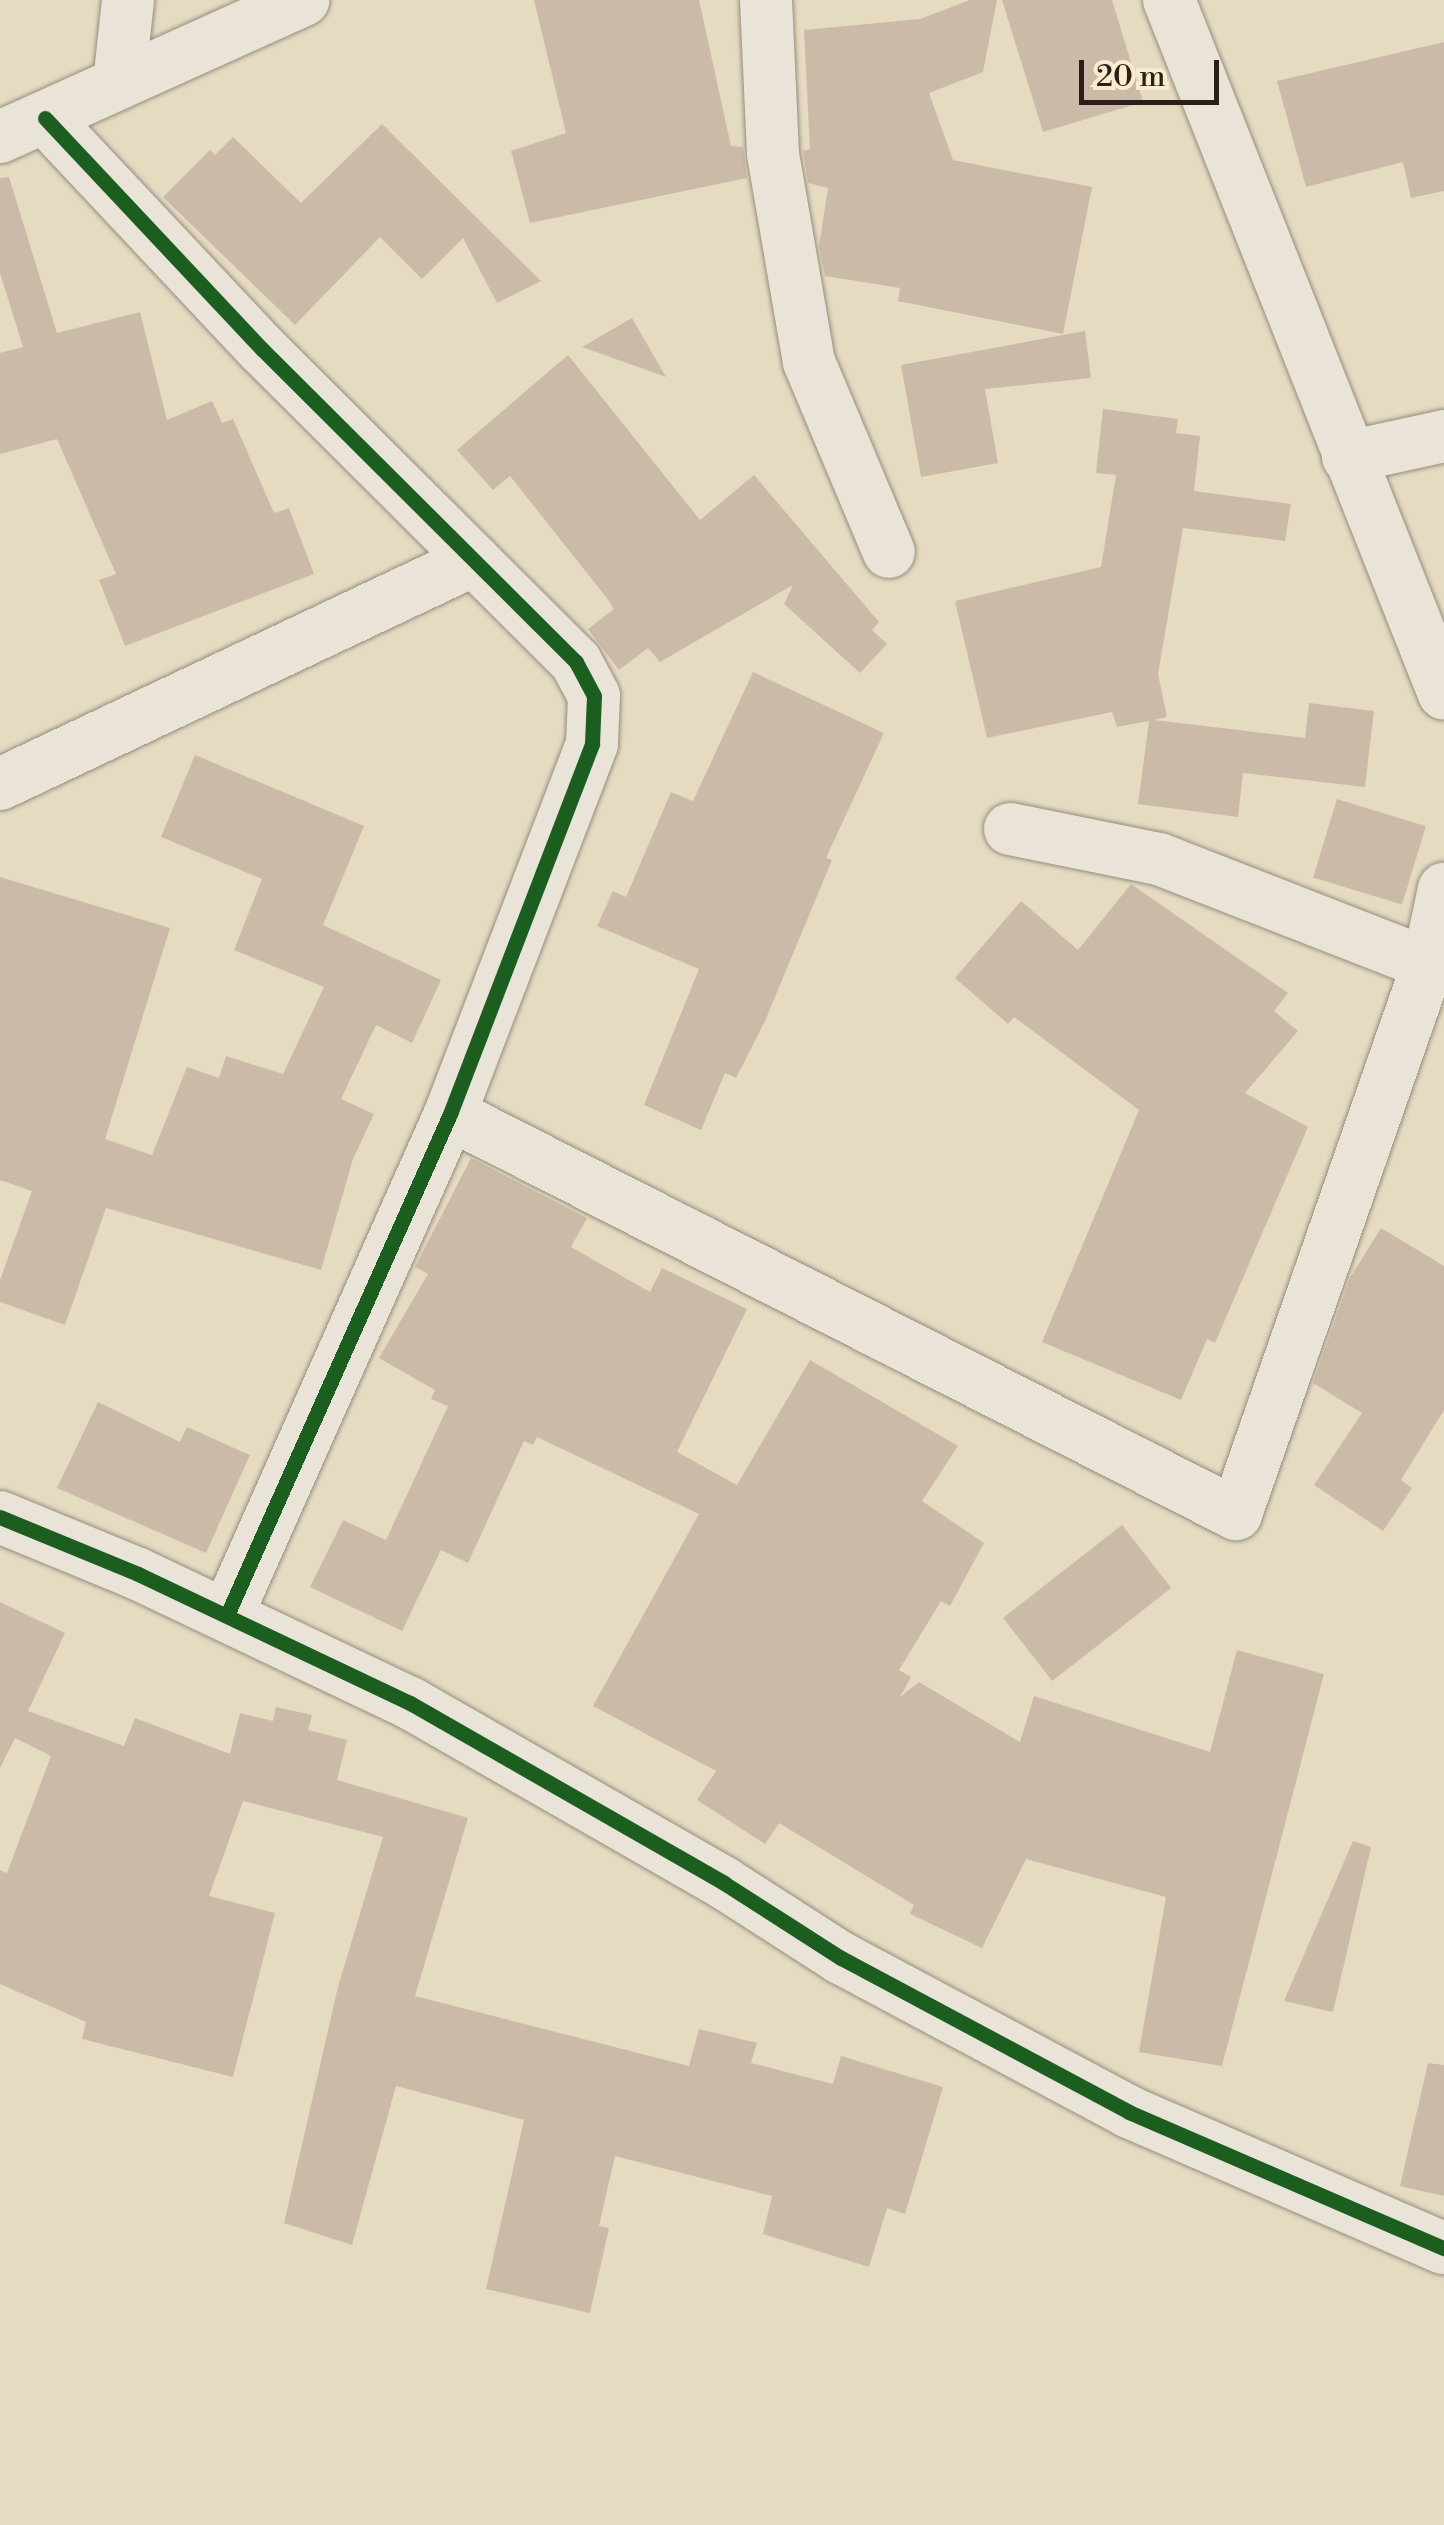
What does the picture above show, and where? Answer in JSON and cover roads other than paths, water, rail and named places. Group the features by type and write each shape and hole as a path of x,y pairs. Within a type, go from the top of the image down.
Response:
{"street":[{"path":"119,83 128,0"},
{"path":"227,1615 450,1114 592,744 594,696 576,662 262,349 22,128 304,0"},
{"path":"766,0 773,154 809,362 889,552"},
{"path":"1170,0 1444,694"},
{"path":"1348,457 1444,436"},
{"path":"0,784 474,560"},
{"path":"1010,828 1159,859 1428,964"},
{"path":"450,1114 1236,1514 1428,964 1444,889"},
{"path":"0,1517 227,1615 410,1703 724,1883 841,1958 1129,2112 1444,2248"}]}
